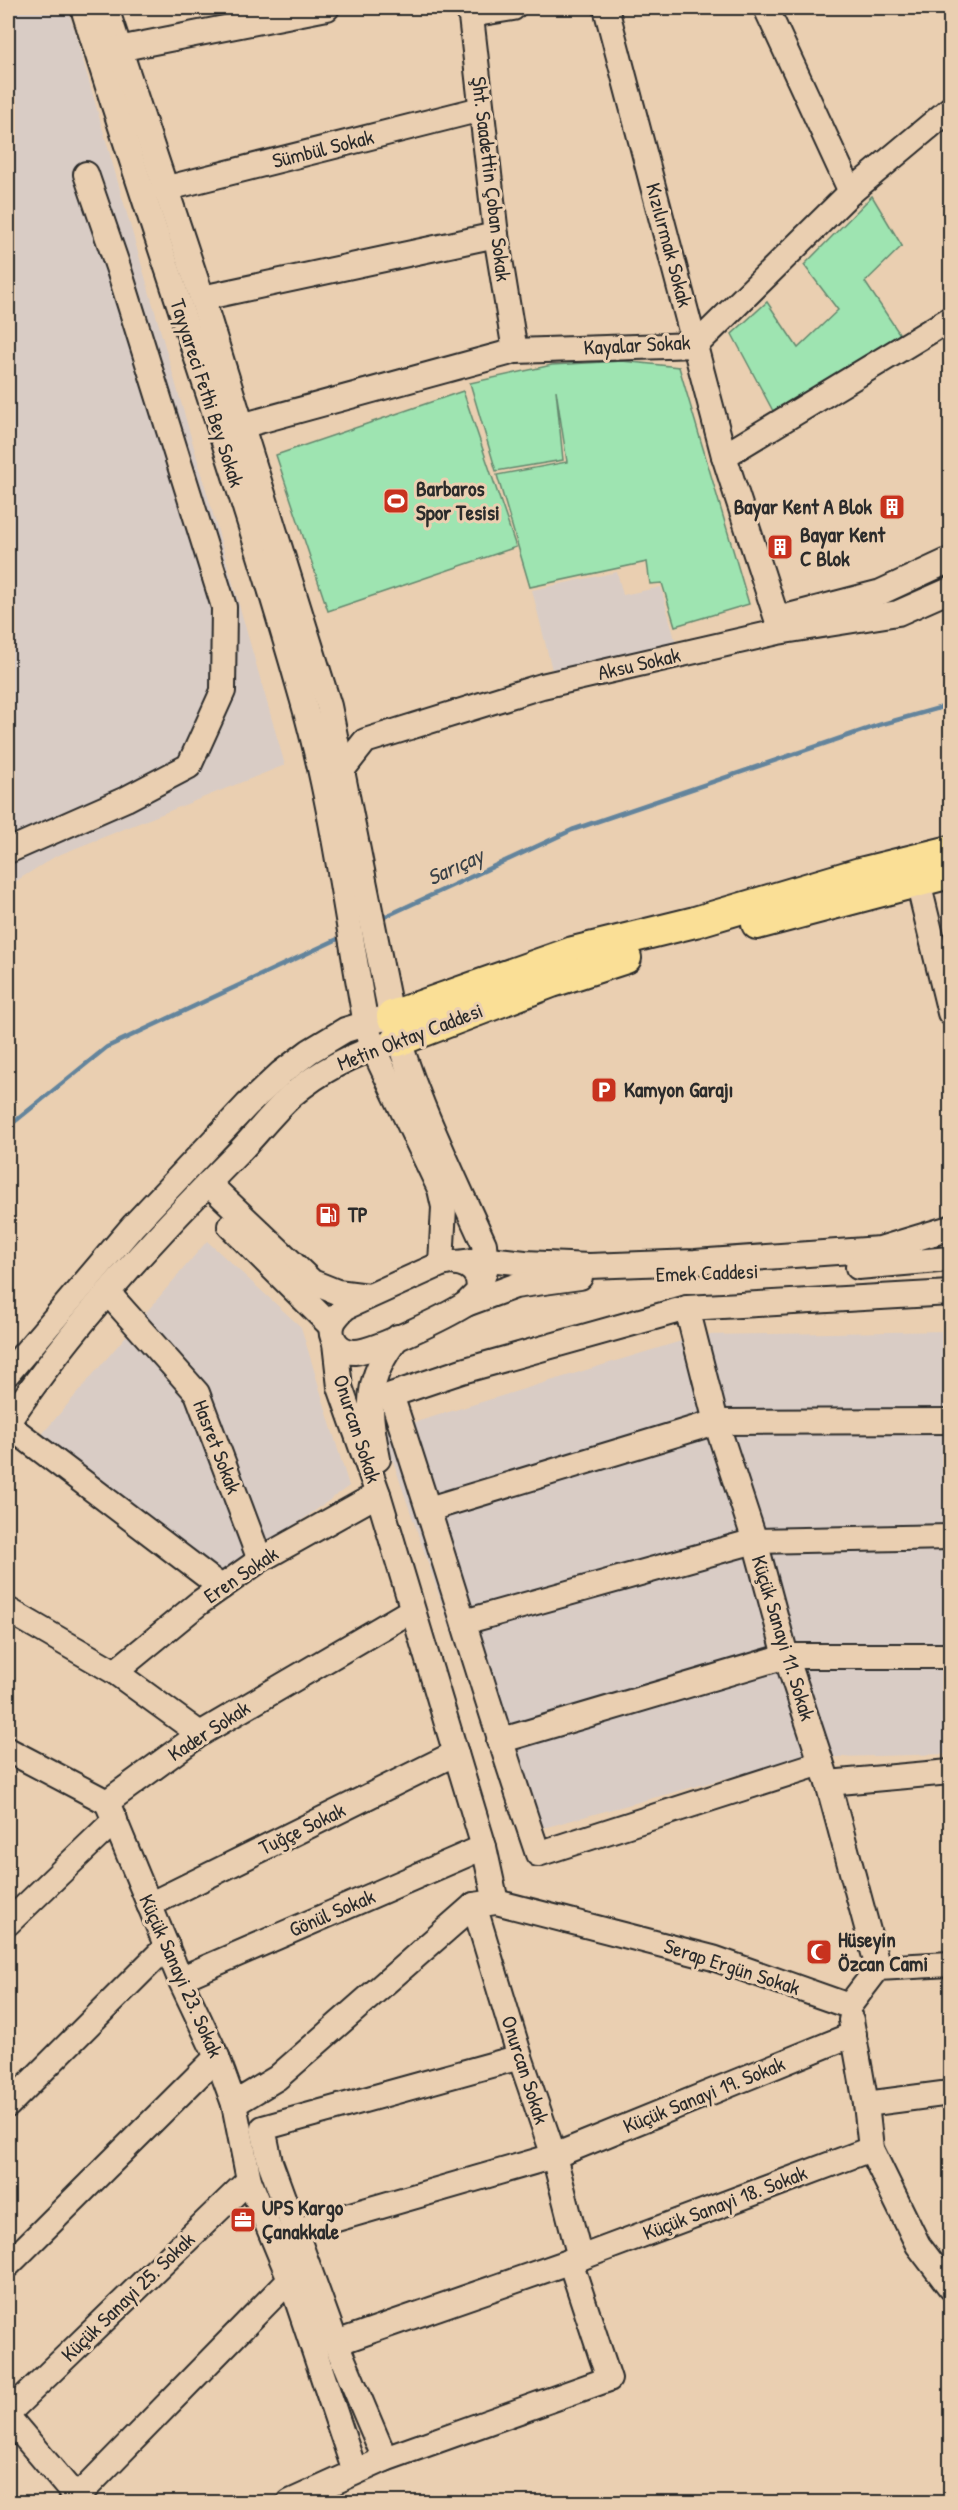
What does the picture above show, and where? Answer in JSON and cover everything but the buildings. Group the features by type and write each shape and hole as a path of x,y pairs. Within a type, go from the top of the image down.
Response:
{"main road":[{"name":"Metin Oktay Caddesi","path":"380,1025 573,952 694,921 860,873 951,851"},
{"name":"Metin Oktay Caddesi","path":"380,1025 552,982 613,961 951,873"}],"street":[{"name":"Tayyareci Fethi Bey Sokak","path":"83,8 108,51 164,189 202,298 329,706 333,775"},
{"name":"Tayyareci Fethi Bey Sokak","path":"106,8 108,51 303,701 333,775"},
{"path":"108,51 327,8"},
{"path":"470,11 513,8"},
{"name":"Kızılırmak Sokak","path":"606,8 724,456 777,619 881,592 951,560"},
{"path":"766,8 851,192"},
{"name":"Şht. Saadettin Çoban Sokak","path":"470,11 496,234 515,351"},
{"name":"Sümbül Sokak","path":"164,189 481,109"},
{"name":"Kayalar Sokak","path":"241,426 515,351 696,345 851,192 951,109"},
{"path":"8,851 126,799 189,766 223,691 224,607 119,270 86,174"},
{"path":"202,298 496,234"},
{"path":"724,456 951,319"},
{"name":"Aksu Sokak","path":"333,775 365,741 542,686 778,632 898,613 951,590"},
{"path":"333,775 380,1025 440,1189 450,1263"},
{"path":"918,882 951,1012"},
{"path":"380,1025 413,1084 484,1244 485,1273 472,1298"},
{"name":"Metin Oktay Caddesi","path":"8,1423 28,1392 108,1293 202,1188 292,1095 338,1062 380,1025"},
{"name":"Metin Oktay Caddesi","path":"8,1373 134,1226 247,1105 281,1073 309,1051 345,1030 380,1025"},
{"path":"202,1188 312,1282 337,1292 369,1296"},
{"path":"202,1188 333,1334"},
{"path":"333,1334 334,1319 346,1307 450,1263 485,1259 589,1266 718,1261 880,1250 951,1228"},
{"name":"Emek Caddesi","path":"333,1334 341,1349 356,1352 373,1348 472,1298 515,1286 569,1277 851,1267 951,1259"},
{"path":"450,1263 473,1269 479,1285 472,1298"},
{"name":"Hasret Sokak","path":"108,1293 197,1393 260,1560"},
{"path":"951,1293 687,1308 462,1371 390,1395 429,1509 499,1741 538,1854 825,1773 951,1772"},
{"name":"Küçük Sanayi 11. Sokak","path":"687,1308 716,1422 755,1541 786,1656 825,1773 878,1968"},
{"name":"Onurcan Sokak","path":"333,1334 340,1387 378,1494 484,1847 485,1904 520,2057 554,2156 575,2260 609,2379 386,2459"},
{"name":"Onurcan Sokak","path":"378,1494 381,1469 372,1427 370,1392 386,1352 398,1337"},
{"path":"429,1509 716,1422 951,1421"},
{"path":"8,1423 221,1587"},
{"name":"Eren Sokak","path":"115,1672 221,1587 260,1560 378,1494"},
{"path":"464,1622 755,1541 951,1538"},
{"path":"8,1610 115,1672 200,1734"},
{"name":"Kader Sokak","path":"8,1923 111,1811 200,1734 412,1610"},
{"path":"499,1741 786,1656 951,1656"},
{"path":"8,1750 111,1811"},
{"name":"Tuğçe Sokak","path":"149,1905 456,1753"},
{"name":"Küçük Sanayi 23. Sokak","path":"111,1811 180,1979 217,2057 234,2104 249,2180 290,2279 355,2472"},
{"name":"Gönül Sokak","path":"180,1979 484,1847"},
{"path":"234,2104 276,2078 485,1904"},
{"name":"Serap Ergün Sokak","path":"485,1904 713,1958 849,2006"},
{"path":"8,2105 167,1946"},
{"path":"951,1964 878,1968 849,2006 866,2104 871,2149 918,2245 951,2287"},
{"name":"Küçük Sanayi 19. Sokak","path":"295,2231 554,2156 854,2034"},
{"path":"8,2265 217,2057"},
{"path":"290,2502 386,2459 336,2343 270,2162 262,2128 520,2057"},
{"path":"866,2104 951,2093"},
{"name":"Küçük Sanayi 18. Sokak","path":"336,2343 575,2260 871,2149"},
{"name":"Küçük Sanayi 25. Sokak","path":"8,2415 249,2180"},
{"path":"8,2415 78,2500 290,2279"}],"shaded area":[{"path":"8,8 68,8 285,765 56,856 8,886"},
{"path":"617,572 623,595 661,587 678,651 555,682 532,590"},
{"path":"207,1241 301,1327 349,1486 221,1579 38,1439"},
{"path":"950,1331 950,1754 800,1758 521,1834 383,1432 701,1335"}],"green space":[{"path":"872,196 902,246 865,282 901,336 773,411 732,334 767,302 798,348 838,310 804,265"},
{"path":"622,361 679,367 749,604 675,626 662,583 650,584 647,562 530,587 497,475 567,462 556,390 563,460 496,471 470,383 552,365"},
{"name":"Barbaros Spor Tesisi","path":"463,391 516,547 328,611 276,455"}],"waterway":[{"name":"Sarıçay","path":"380,919 572,830 879,725 950,705"},
{"name":"Sarıçay","path":"8,1127 107,1047 342,937"}],"place":[{"name":"Barbaros Spor Tesisi","path":"396,501"},
{"name":"Bayar Kent A Blok","path":"892,507"},
{"name":"Bayar Kent C Blok","path":"780,547"},
{"name":"Kamyon Garajı","path":"604,1090"},
{"name":"TP","path":"328,1215"},
{"name":"Hüseyin Özcan Cami","path":"819,1952"},
{"name":"UPS Kargo Çanakkale","path":"243,2220"}]}
